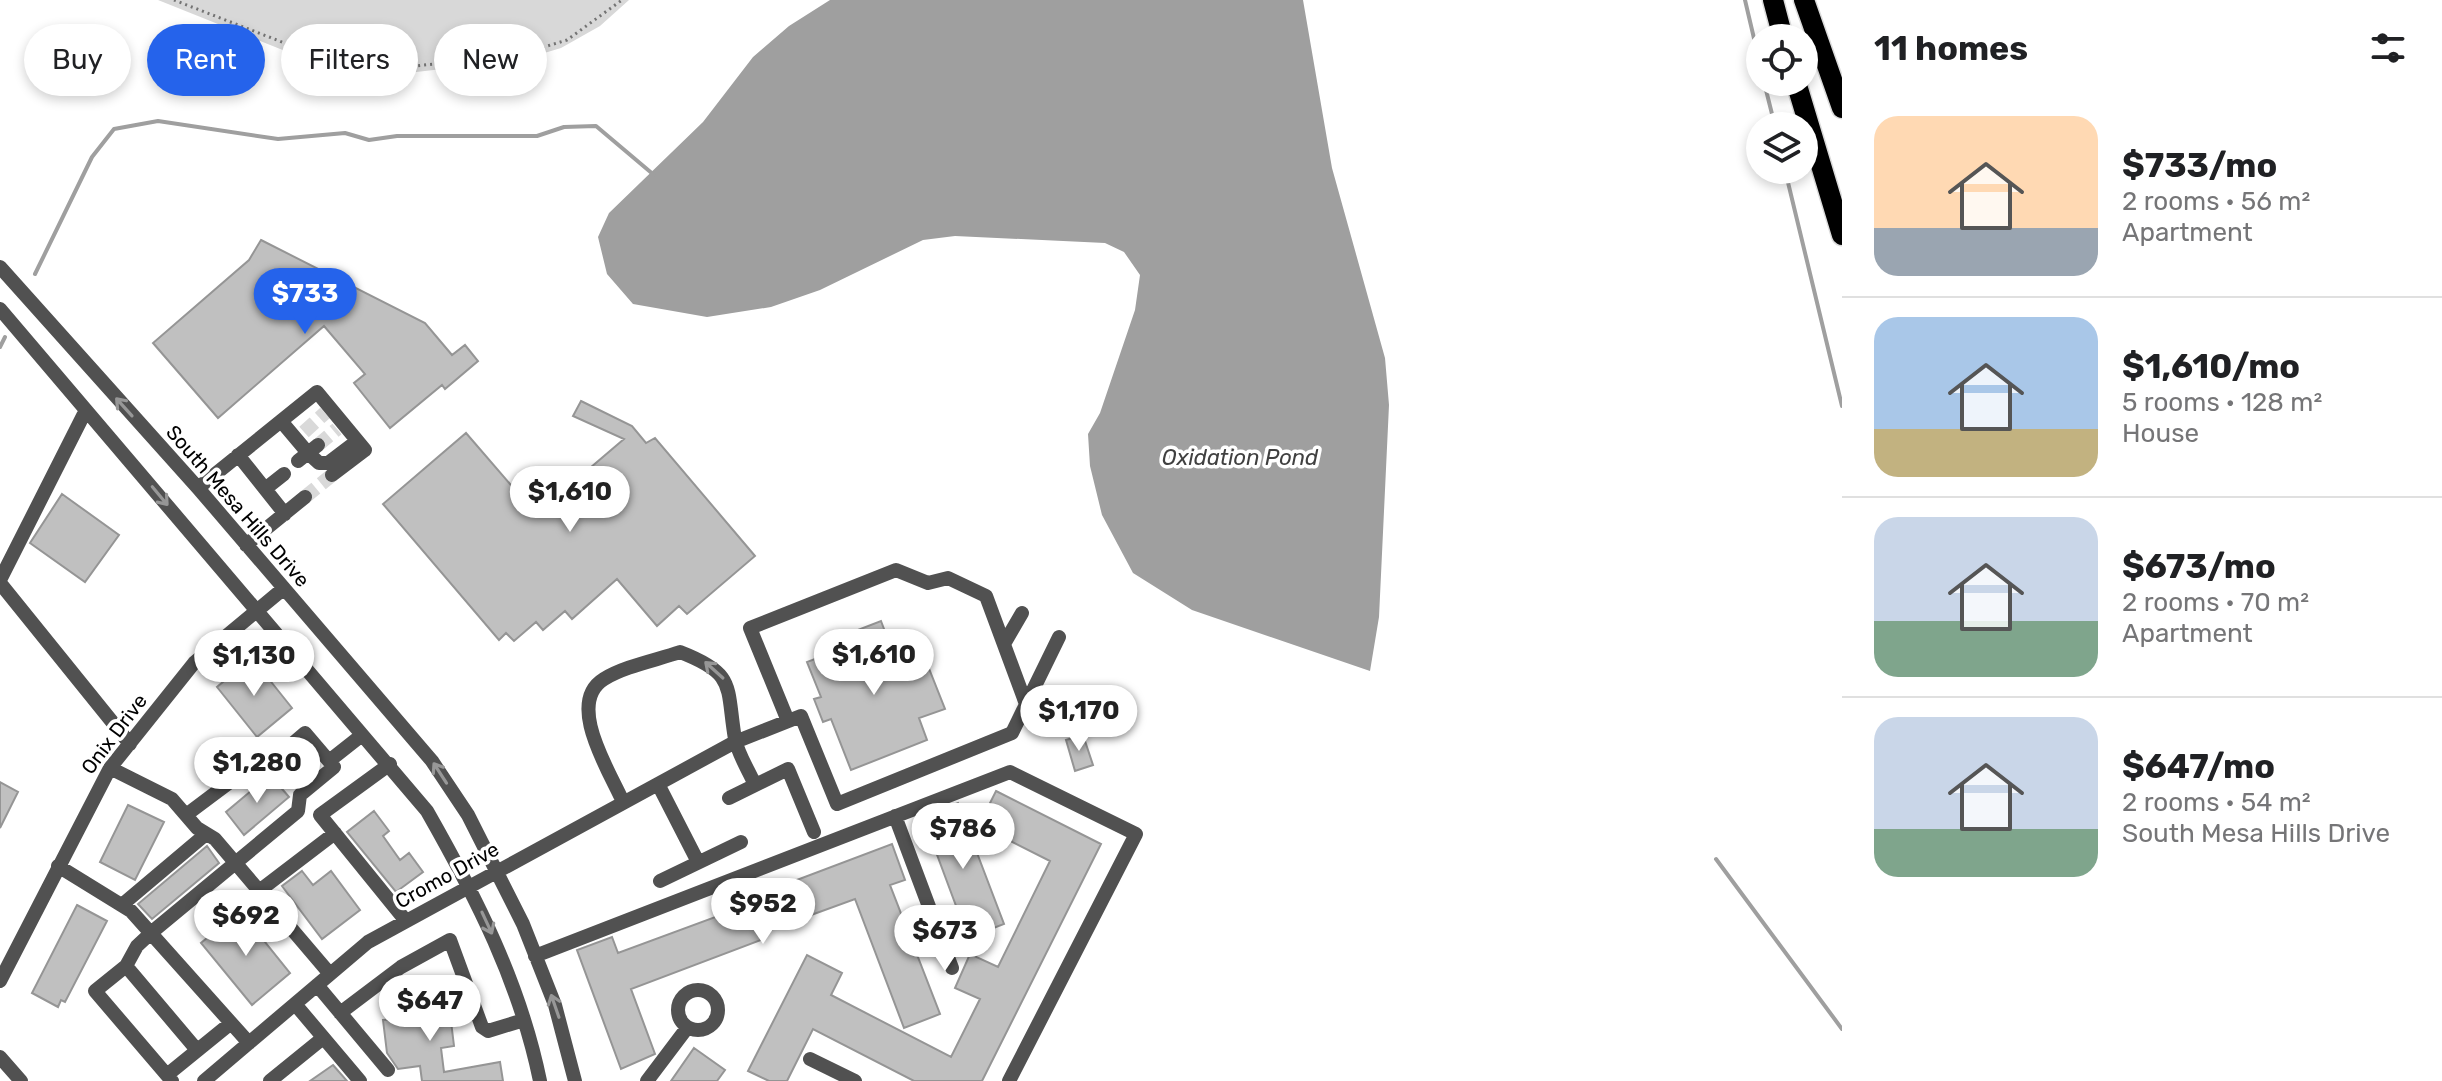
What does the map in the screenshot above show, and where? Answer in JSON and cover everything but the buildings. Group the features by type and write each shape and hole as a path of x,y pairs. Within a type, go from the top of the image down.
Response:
{"highway":[{"path":"1773,0 1779,24"},
{"path":"1804,0 1842,108"},
{"path":"1800,96 1842,235"}],"street":[{"name":"South Mesa Hills Drive","path":"0,267 198,488 432,761 468,815 497,870 555,1005 575,1081"},
{"path":"0,309 427,811 469,884 502,956 524,1020 540,1081"},
{"path":"198,488 317,392 340,426 361,445"},
{"path":"86,410 0,582 130,744"},
{"path":"281,421 300,435 308,453 319,463 328,463 361,445"},
{"path":"332,475 361,445"},
{"path":"238,455 285,514"},
{"path":"265,489 284,474"},
{"path":"246,545 305,497"},
{"path":"1026,704 986,596 948,578 928,583 896,570 750,628 788,721 801,716 837,804 1012,733 1059,637"},
{"name":"Onix Drive","path":"0,981 110,768 194,663 283,589"},
{"path":"1004,644 1022,613"},
{"path":"623,802 588,722 587,705 593,689 604,679 680,652 709,663 724,680 732,699 735,742 755,785"},
{"name":"Cromo Drive","path":"204,1081 368,942 469,884 735,742 788,721"},
{"path":"186,815 254,764 270,763 305,733 334,767 300,795 298,811 152,932 137,946 126,966 95,991 170,1078 197,1050 231,1023"},
{"path":"329,761 362,735"},
{"path":"390,764 320,815 406,921"},
{"path":"110,768 172,799 236,863 330,974"},
{"path":"729,798 788,769 814,832"},
{"path":"535,956 1010,772 1136,834 1009,1081"},
{"path":"658,784 698,862"},
{"path":"895,816 952,968"},
{"path":"259,891 335,833"},
{"path":"123,904 206,834"},
{"path":"660,881 741,842"},
{"path":"58,866 123,904 152,932 249,1043"},
{"path":"340,1013 401,967 450,940 482,1027 488,1031 524,1020"},
{"path":"126,966 197,1050"},
{"path":"317,985 388,1070"},
{"path":"295,1004 360,1081"},
{"path":"647,1081 687,1028"},
{"path":"270,1081 323,1038"},
{"path":"0,1057 21,1081"},
{"path":"810,1059 855,1081"}],"path":[{"path":"174,0 359,72 518,55 567,40 622,0"}],"shaded area":[{"path":"158,0 629,0 600,26 561,48 547,52 547,24 434,24 434,70 418,72 418,24 281,24 281,49 265,43 265,24 218,24"}],"water":[{"name":"Oxidation Pond","path":"830,0 1303,0 1332,168 1385,358 1389,405 1379,617 1370,671 1192,610 1133,573 1102,515 1090,466 1088,434 1100,413 1135,310 1140,275 1124,252 1105,243 955,236 923,240 820,290 771,307 707,317 633,304 607,274 598,237 609,213 703,122 753,57 789,26"}],"waterway":[{"path":"1745,0 1751,24"},
{"path":"1768,96 1772,112"},
{"path":"35,274 92,157 114,129 158,121 278,139 345,133 369,140 397,136 537,136 564,127 596,126 654,175"},
{"path":"1788,184 1842,406"},
{"path":"0,347 5,337"},
{"path":"1716,859 1842,1029"}],"tunnel":[{"path":"304,432 325,413"},
{"path":"318,445 337,429"},
{"path":"305,497 332,475"}]}
